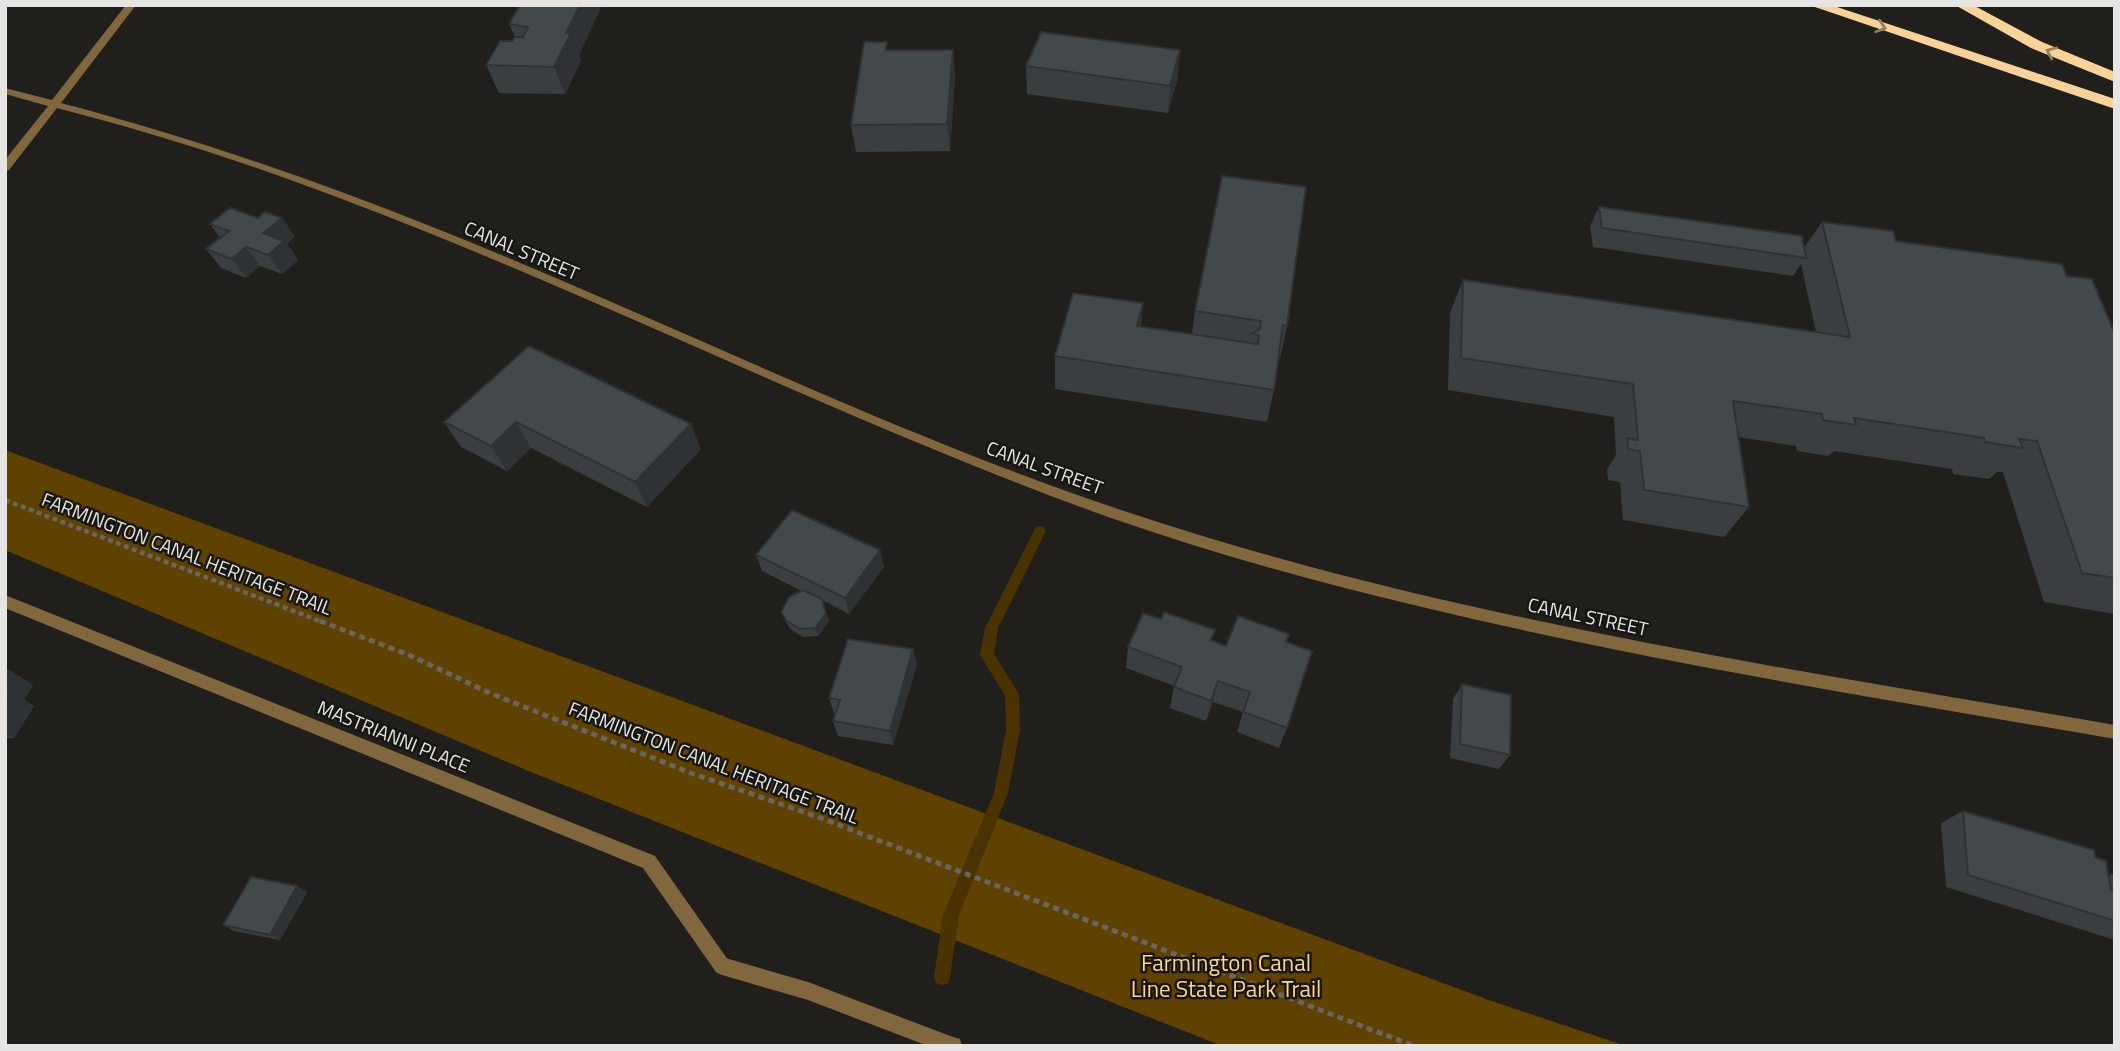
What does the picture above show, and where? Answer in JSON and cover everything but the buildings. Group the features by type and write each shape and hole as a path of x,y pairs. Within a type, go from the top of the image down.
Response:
{"highway":[{"path":"1816,5 2115,104"},
{"path":"1962,5 2001,29 2049,52 2115,77"}],"street":[{"path":"5,169 131,5"},
{"name":"CANAL STREET","path":"5,91 56,103 248,161 384,212 877,424 1117,514 1226,548 1446,606 1623,643 2115,732"},
{"name":"MASTRIANNI PLACE","path":"5,601 649,862 722,966 808,991 953,1046"}],"path":[{"name":"FARMINGTON CANAL HERITAGE TRAIL","path":"5,500 409,655 492,694 679,768 934,861 1414,1046"}],"green space":[{"name":"Farmington Canal Line State Park Trail","path":"5,450 1486,999 1626,1046 1222,1046 531,772 5,550"}],"waterway":[{"path":"942,977 951,915 1001,793 1013,730 1012,694 987,655 992,628 1040,531"}]}
